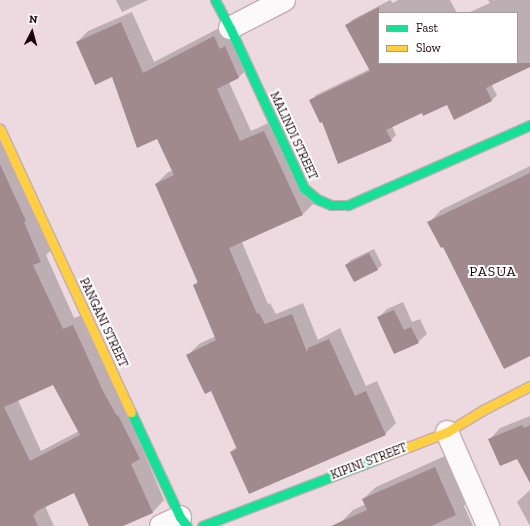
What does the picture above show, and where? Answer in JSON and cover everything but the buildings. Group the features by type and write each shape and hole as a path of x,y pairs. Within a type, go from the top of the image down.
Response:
{"street":[{"name":"MALINDI STREET","path":"215,0 230,28 304,188 317,199 331,205 348,205 530,125"},
{"path":"230,28 284,0"},
{"name":"PANGANI STREET","path":"0,129 176,523"},
{"name":"KIPINI STREET","path":"202,526 447,432 483,410 530,386"},
{"path":"447,432 488,526"}],"traffic: fast":[{"path":"215,0 230,28 304,188 317,199 331,205 348,205 530,125"},
{"path":"131,412 180,517 187,526"},
{"path":"202,526 377,459"}],"traffic: slow":[{"path":"0,129 131,412"},
{"path":"377,459 447,432 483,410 530,386"}],"district":[{"name":"PASUA","path":"493,272"}]}
